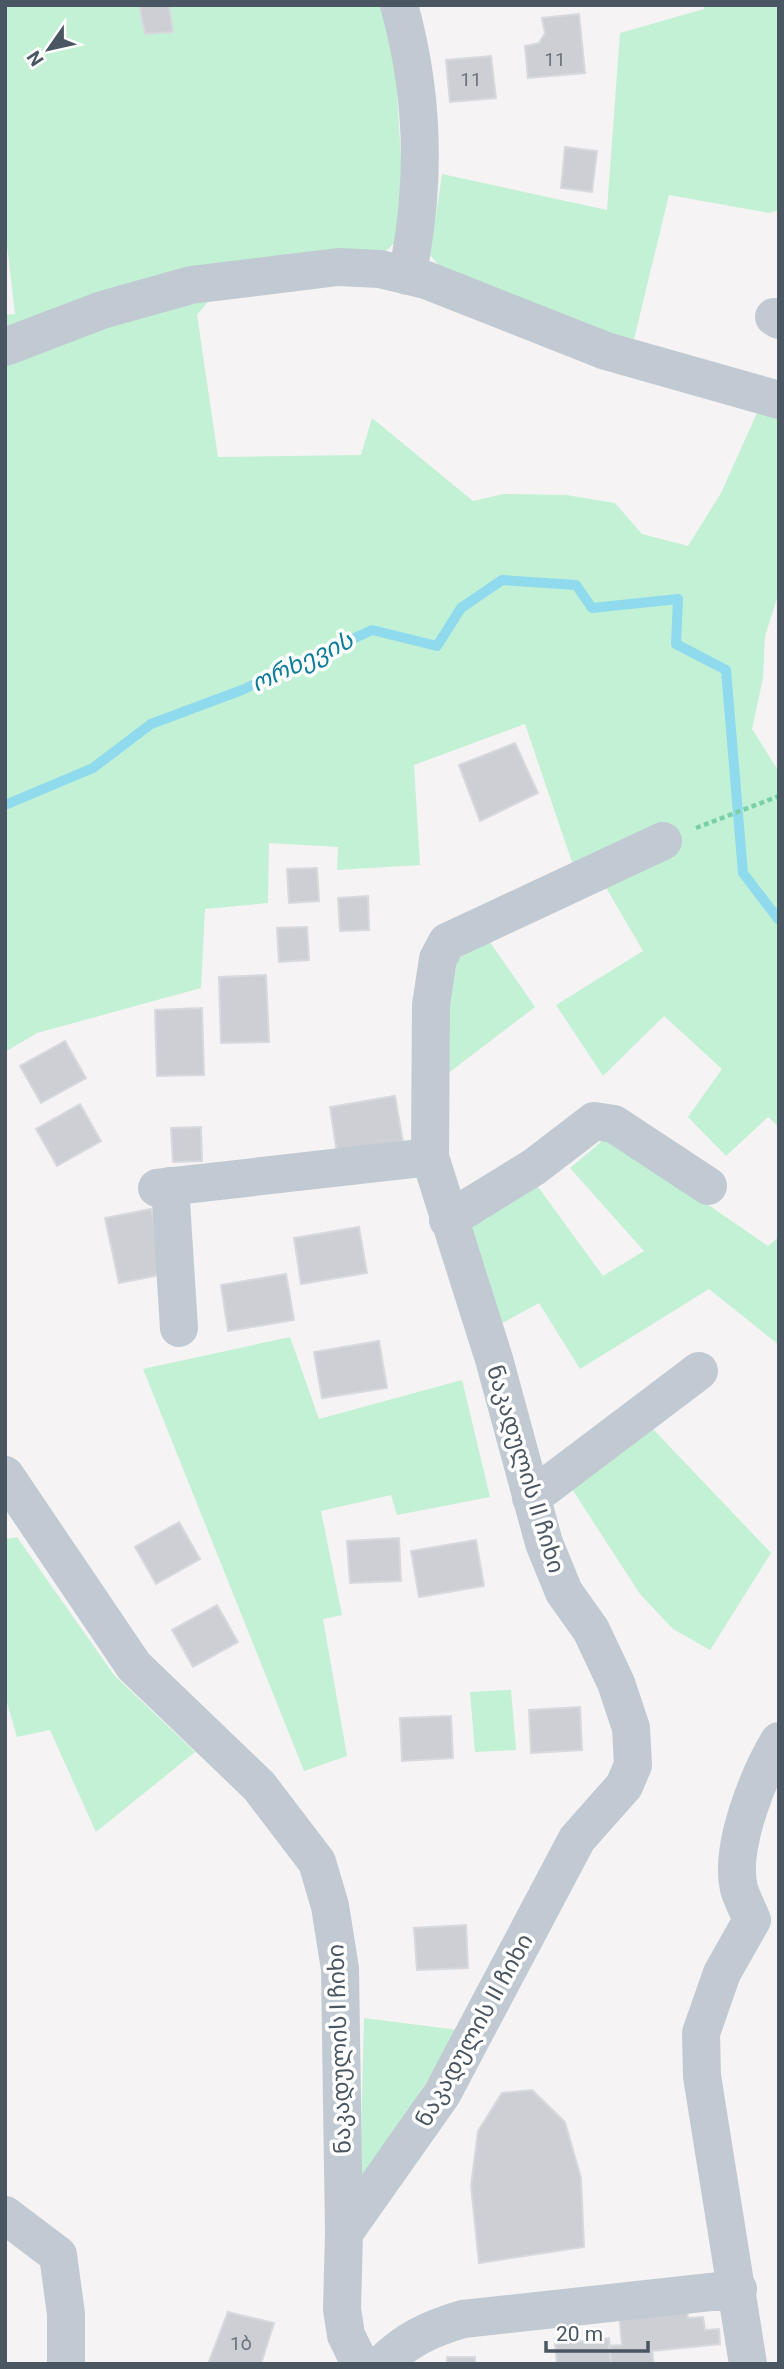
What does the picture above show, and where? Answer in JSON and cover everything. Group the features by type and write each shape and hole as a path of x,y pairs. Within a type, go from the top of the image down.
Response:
{"street":[{"path":"398,5 410,46 422,171 416,232 407,276"},
{"path":"5,347 102,310 191,285 338,267 380,269 426,280 606,351 779,400"},
{"name":"ნაკადულის II ჩიხი","path":"344,2233 442,2094 578,1839 609,1806 633,1765 631,1728 616,1683 591,1630 564,1592 544,1543 494,1359 430,1157 431,1005 438,959 447,943 663,841"},
{"path":"448,1220 534,1167 594,1121 614,1124 708,1186"},
{"path":"179,1328 163,1187 430,1157"},
{"path":"531,1498 699,1371"},
{"name":"ნაკადულის I ჩიხი","path":"5,1475 134,1666 259,1786 317,1863 330,1906 340,1969 344,2233"},
{"path":"748,2364 702,2076 701,2033 722,1973 765,1922 739,1887 738,1859 750,1807 766,1762 779,1741"},
{"path":"5,2215 58,2255 65,2303 66,2364"},
{"path":"344,2233 342,2308 346,2335 360,2364"},
{"path":"382,2364 408,2340 433,2328 463,2319 738,2289"}],"path":[{"path":"715,821 779,796"}],"green space":[{"path":"5,5 384,5 395,58 404,208 399,238 381,256 5,334 5,315 15,314 5,227"},
{"path":"703,5 779,5 779,210 769,213 669,195 634,339 585,328 445,273 430,255 442,174 607,210 620,33 704,9"},
{"path":"215,293 197,315 218,457 361,455 372,418 473,501 504,494 566,495 615,503 642,534 688,546 721,493 761,404 779,416 779,592 765,636 763,678 752,729 779,772 779,1127 768,1117 726,1156 688,1117 722,1069 664,1016 603,1076 556,1005 643,951 601,879 575,871 525,724 414,765 420,865 337,870 338,847 269,843 268,903 205,909 201,988 37,1033 5,1052 5,358"},
{"path":"485,935 535,1007 438,1081 457,961"},
{"path":"608,1136 768,1246 779,1237 779,1345 709,1289 580,1369 539,1303 497,1326 472,1258 470,1218 533,1180 603,1276 644,1251 570,1168"},
{"path":"290,1337 319,1419 462,1380 490,1497 397,1515 391,1495 321,1511 342,1615 323,1619 347,1756 304,1771 143,1369"},
{"path":"650,1426 771,1553 710,1650 673,1629 640,1594 570,1486"},
{"path":"17,1537 114,1675 195,1752 96,1832 50,1730 17,1737 5,1696 5,1539"},
{"path":"511,1690 516,1750 475,1752 470,1692"},
{"path":"364,2018 458,2030 367,2179 360,2179"}],"building":[{"path":"139,5 169,5 173,32 145,34"},
{"path":"579,14 585,73 528,78 525,46 539,43 545,33 542,18"},
{"path":"491,56 496,98 450,102 446,60"},
{"path":"565,147 597,151 592,192 561,188"},
{"path":"515,743 538,793 480,821 459,765"},
{"path":"317,868 319,901 289,903 287,869"},
{"path":"368,896 369,930 340,931 338,898"},
{"path":"307,927 309,960 279,962 277,928"},
{"path":"266,975 269,1042 221,1043 219,977"},
{"path":"202,1008 204,1075 157,1076 155,1010"},
{"path":"65,1041 86,1078 41,1103 20,1066"},
{"path":"395,1096 403,1142 337,1153 330,1107"},
{"path":"80,1104 101,1141 57,1166 36,1129"},
{"path":"201,1127 202,1161 173,1162 171,1128"},
{"path":"151,1209 165,1274 119,1283 105,1218"},
{"path":"359,1227 367,1273 301,1284 294,1238"},
{"path":"286,1274 294,1320 228,1331 221,1285"},
{"path":"379,1341 387,1388 322,1398 314,1352"},
{"path":"179,1522 200,1559 156,1584 135,1547"},
{"path":"399,1538 401,1581 350,1583 347,1541"},
{"path":"476,1540 484,1586 419,1597 411,1551"},
{"path":"217,1605 238,1642 193,1667 172,1630"},
{"path":"580,1707 582,1750 531,1753 529,1710"},
{"path":"451,1716 453,1758 402,1761 400,1718"},
{"path":"466,1925 468,1968 417,1970 414,1928"},
{"path":"532,2090 565,2122 581,2178 584,2247 479,2263 471,2186 478,2131 502,2093"},
{"path":"687,2309 688,2318 703,2317 705,2330 719,2329 720,2344 652,2351 654,2364 611,2364 609,2346 622,2345 619,2315"},
{"path":"228,2312 274,2323 261,2364 208,2364"},
{"path":"609,2338 611,2364 557,2363 555,2344"},
{"path":"447,2357 475,2357 475,2364 447,2364"}],"waterway":[{"name":"ორხევის","path":"5,805 93,768 151,724 242,690 372,630 437,646 461,608 502,580 576,585 592,608 678,599 676,644 726,670 743,873 779,920"}]}
